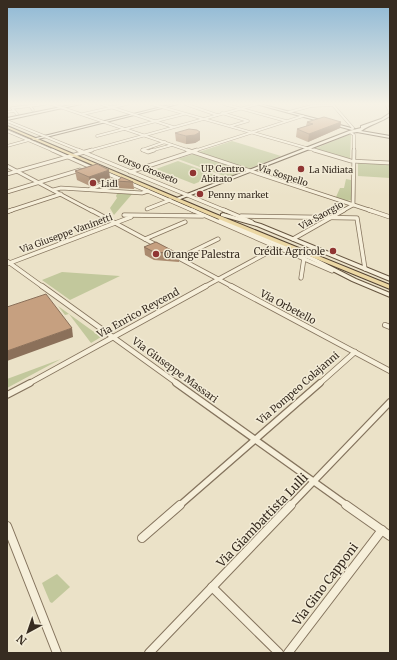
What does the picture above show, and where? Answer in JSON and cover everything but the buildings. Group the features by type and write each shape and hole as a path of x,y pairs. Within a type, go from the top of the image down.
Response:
{"main road":[{"name":"Corso Grosseto","path":"25,135 73,156 390,283"},
{"name":"Corso Grosseto","path":"36,135 73,156"},
{"name":"Corso Grosseto","path":"178,198 212,215 390,287"}],"street":[{"name":"Corso Grosseto","path":"16,135 73,156 90,167 390,295"},
{"path":"7,146 50,135"},
{"path":"97,136 101,135"},
{"path":"7,174 144,135"},
{"name":"Via Sospello","path":"144,135 248,171 390,217"},
{"path":"130,172 244,135"},
{"path":"262,135 354,161 390,163"},
{"path":"147,209 343,135"},
{"name":"Via Saorgio","path":"293,239 353,205 354,135"},
{"name":"Corso Grosseto","path":"41,137 84,153 390,279"},
{"path":"165,142 142,150 148,152 172,145"},
{"path":"7,166 165,250"},
{"path":"7,192 90,167"},
{"path":"88,190 112,181 119,184 100,191"},
{"name":"Corso Grosseto","path":"53,190 60,188 142,193 148,191"},
{"path":"7,212 61,194"},
{"path":"124,215 205,216"},
{"name":"Corso Grosseto","path":"212,215 327,265 354,280"},
{"name":"Corso Grosseto","path":"223,215 259,225"},
{"path":"237,216 334,216 357,218 365,269"},
{"name":"Via Giuseppe Vaninetti","path":"8,263 130,217"},
{"path":"145,240 185,222"},
{"path":"179,258 218,239"},
{"name":"Via Enrico Reycend","path":"7,394 278,247"},
{"name":"Via Orbetello","path":"172,254 390,371"},
{"path":"301,278 304,258"},
{"path":"356,265 360,264 364,260"},
{"name":"Via Giuseppe Massari","path":"8,263 390,536"},
{"path":"385,325 390,327"},
{"name":"Via Pompeo Colajanni","path":"254,439 355,352"},
{"name":"Via Giambattista Lulli","path":"149,653 390,402"},
{"path":"142,538 254,439"},
{"path":"7,526 57,653"},
{"name":"Via Gino Capponi","path":"288,653 382,530"},
{"path":"212,588 279,653"}],"green space":[{"path":"351,135 350,159 314,149"},
{"path":"232,141 281,156 227,177 178,159"},
{"path":"178,161 216,175 194,184 156,169"},
{"path":"358,163 390,164 390,178 358,176"},
{"path":"346,179 351,180 351,200 347,201 336,197 340,188 344,188"},
{"path":"118,192 133,193 114,215 110,208 117,198 116,196"},
{"path":"62,272 120,276 70,300 42,280"},
{"path":"58,306 101,337 91,343 69,314 65,315"},
{"path":"61,359 7,388 7,379"},
{"path":"57,574 70,587 52,603 50,602 42,583"}],"place":[{"name":"La Nidiata","path":"301,169"},
{"name":"UP Centro Abitato","path":"193,173"},
{"name":"Lidl","path":"93,183"},
{"name":"Penny market","path":"200,194"},
{"name":"Crédit Agricole","path":"333,251"},
{"name":"Orange Palestra","path":"156,254"}]}
